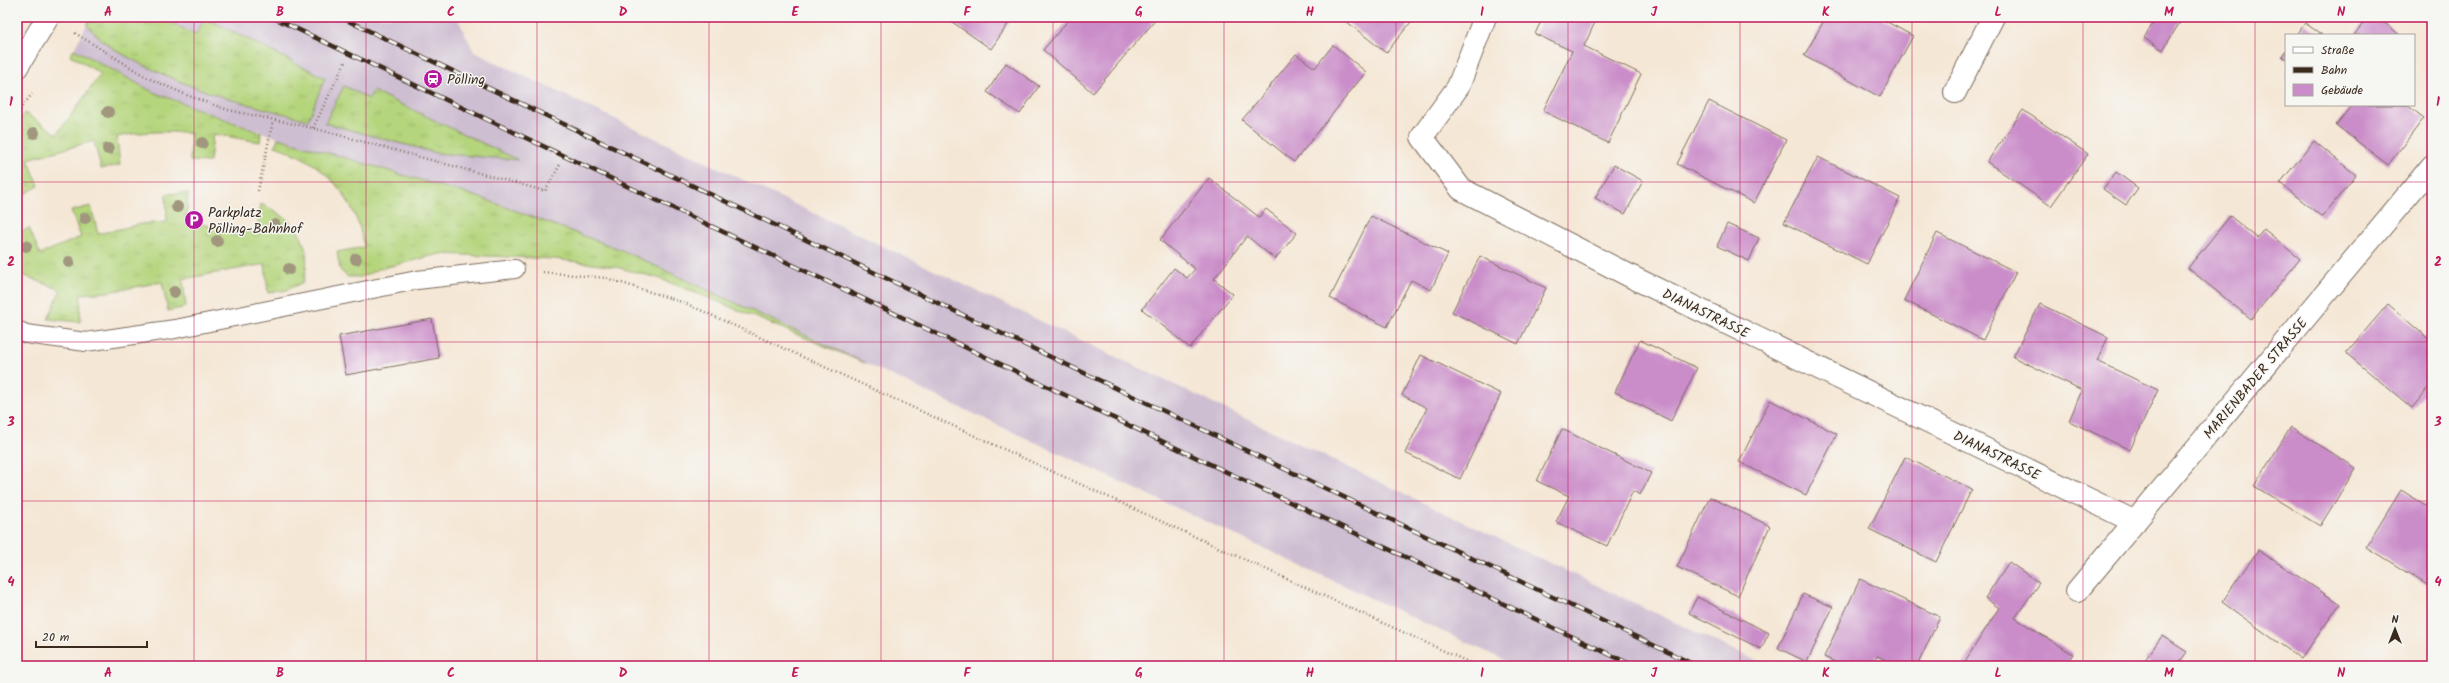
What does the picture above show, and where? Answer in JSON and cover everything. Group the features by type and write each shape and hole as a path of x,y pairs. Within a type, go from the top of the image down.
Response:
{"street":[{"path":"17,68 48,17"},
{"name":"DIANASTRASSE","path":"1485,17 1458,87 1422,137 1461,190 1646,284 2134,522"},
{"path":"1955,92 1993,17"},
{"name":"MARIENBADER STRASSE","path":"2077,591 2432,166"}],"lane":[{"path":"17,330 26,334 86,342 175,329 417,280 515,269"}],"path":[{"path":"74,33 148,78 189,96 228,110 273,121 313,128 545,191 561,163"},
{"path":"313,128 346,60"},
{"path":"258,191 273,121"},
{"path":"515,269 606,278 685,303 1477,666"}],"shaded area":[{"path":"91,17 457,17 474,52 1767,666 1517,666 619,249 481,198 278,138 153,92 74,49"}],"green space":[{"path":"91,17 179,17 175,25 196,35 205,18 325,78 308,120 210,93 143,65 117,51 94,33 87,25"},
{"path":"74,49 153,92 261,133 260,142 213,134 210,162 190,161 191,133 154,132 126,135 117,137 120,165 101,169 94,141 28,159 39,186 17,198 17,122 25,113 57,134 101,74 70,55"},
{"path":"344,86 369,99 373,91 518,160 436,153 325,123"},
{"path":"278,138 481,198 619,249 865,363 658,278 616,267 555,259 440,254 379,269 361,277 348,277 340,270 337,252 364,247 360,229 353,212 345,197 322,171 308,161 275,146"},
{"path":"188,193 186,222 256,233 261,204 284,217 300,234 304,245 306,268 303,282 287,290 268,293 265,264 183,279 186,307 168,311 162,282 108,292 81,294 80,322 48,319 61,290 17,273 17,234 29,228 40,254 81,237 71,211 91,206 98,234 141,224 167,222 166,194"}],"building":[{"path":"945,17 1013,17 991,49"},
{"path":"1071,17 1158,17 1093,93 1043,50"},
{"path":"1341,17 1415,17 1386,53"},
{"path":"1543,17 1591,17 1596,20 1584,46 1641,74 1608,143 1543,111 1572,51 1535,34"},
{"path":"1826,17 1878,17 1913,36 1880,97 1804,56"},
{"path":"2157,17 2183,17 2163,50 2144,38"},
{"path":"2368,17 2377,17 2399,34 2355,34"},
{"path":"2305,23 2321,34 2298,34"},
{"path":"1333,45 1366,72 1294,162 1242,120 1296,54 1315,68"},
{"path":"2285,52 2285,58 2282,56"},
{"path":"1006,63 1039,86 1020,114 987,92"},
{"path":"1709,101 1786,140 1754,203 1677,164"},
{"path":"2351,106 2408,106 2424,118 2388,165 2336,125"},
{"path":"2023,110 2088,154 2051,206 1987,162"},
{"path":"2314,141 2356,175 2322,217 2280,183"},
{"path":"1818,157 1900,198 1867,264 1784,223"},
{"path":"1614,165 1643,181 1625,214 1595,198"},
{"path":"2116,172 2138,188 2126,205 2103,189"},
{"path":"1209,178 1259,217 1266,209 1297,233 1275,259 1247,236 1214,279 1233,294 1190,348 1142,309 1174,268 1187,278 1195,269 1160,240"},
{"path":"1371,216 1448,254 1431,290 1411,280 1387,327 1330,298"},
{"path":"2230,216 2257,238 2264,229 2300,259 2251,319 2188,268"},
{"path":"1727,224 1759,238 1749,261 1717,246"},
{"path":"1937,233 2016,272 1983,340 1904,300"},
{"path":"1480,256 1546,288 1518,344 1452,312"},
{"path":"2040,304 2108,337 2097,361 2158,390 2130,450 2069,421 2082,390 2013,357"},
{"path":"2388,304 2432,342 2432,384 2412,408 2346,353"},
{"path":"432,319 439,358 346,375 339,336"},
{"path":"1640,340 1697,368 1671,421 1615,392"},
{"path":"1421,355 1501,394 1460,479 1405,453 1427,408 1402,395"},
{"path":"1770,400 1837,434 1806,495 1739,462"},
{"path":"2291,427 2356,468 2320,526 2254,486"},
{"path":"1562,429 1651,473 1640,495 1633,491 1607,546 1556,522 1569,496 1537,481"},
{"path":"1905,457 1972,489 1936,562 1869,529"},
{"path":"2401,490 2432,509 2432,588 2366,547"},
{"path":"1710,497 1770,526 1738,596 1677,567"},
{"path":"2258,550 2340,604 2301,659 2222,602"},
{"path":"2009,562 2039,583 2015,618 2073,654 2065,666 1962,666 1999,608 1985,598"},
{"path":"1860,579 1940,617 1917,666 1899,666 1877,656 1873,666 1844,666 1824,657"},
{"path":"1803,594 1833,607 1807,662 1778,648"},
{"path":"1697,597 1769,633 1761,649 1689,613"},
{"path":"2162,636 2187,652 2177,666 2153,666 2145,660"}],"railway":[{"path":"272,17 1634,666"},
{"path":"340,17 1697,666"}],"place":[{"name":"Pölling","path":"433,79"},
{"name":"Parkplatz Pölling-Bahnhof","path":"194,220"}]}
